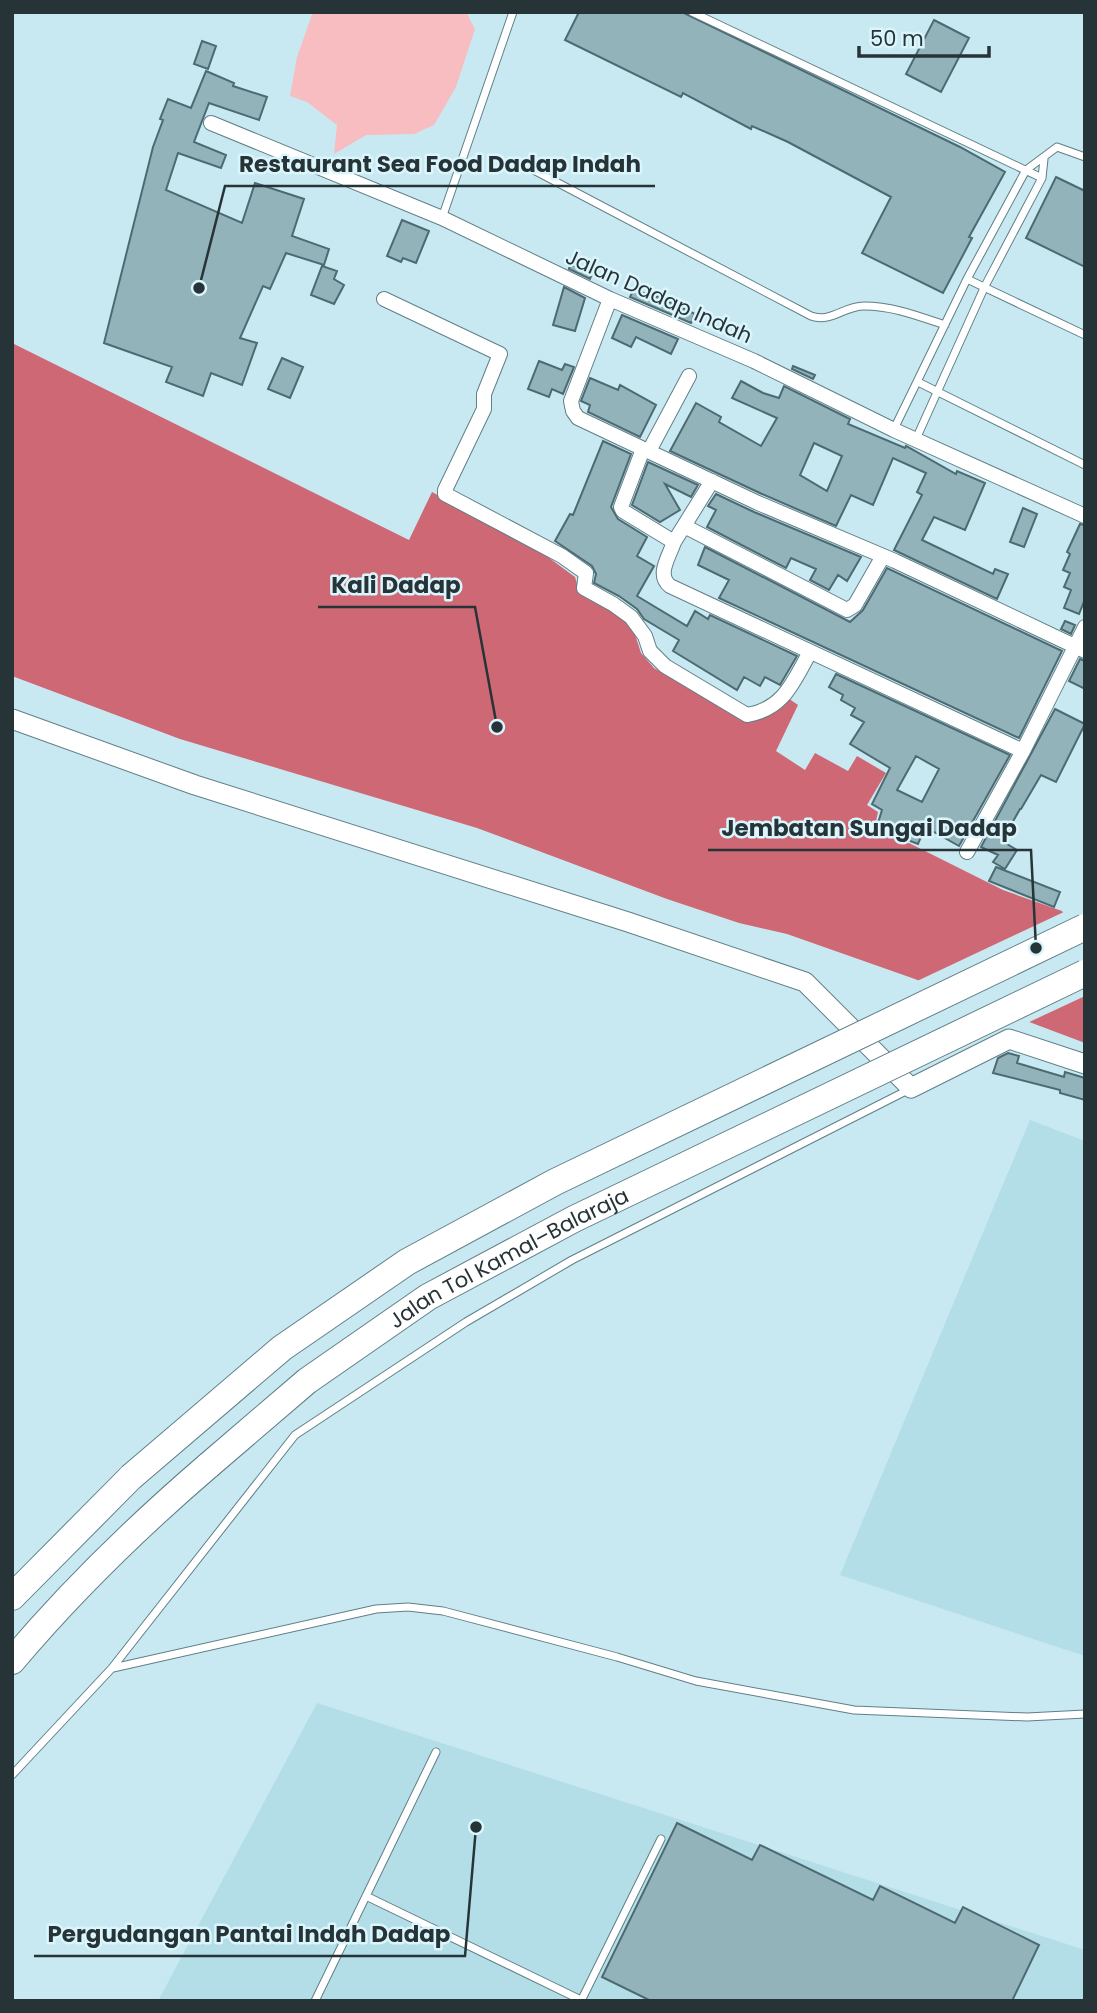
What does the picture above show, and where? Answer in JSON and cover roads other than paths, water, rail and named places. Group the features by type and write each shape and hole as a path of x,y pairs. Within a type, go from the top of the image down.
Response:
{"highway":[{"name":"Jalan Tol Kamal–Balaraja","path":"12,1597 131,1477 282,1348 407,1262 555,1182 1085,927"},
{"name":"Jalan Tol Kamal–Balaraja","path":"12,1661 46,1621 159,1507 307,1381 428,1297 574,1219 1085,972"}],"street":[{"name":"Jalan Dadap Indah","path":"211,123 442,218 611,299 754,361 894,430 1085,516"},
{"path":"384,299 500,354 484,394 484,409 445,489 449,497 552,551 586,573 584,588 613,604 631,618 645,636 657,659 747,715 764,710 783,699 810,652"},
{"path":"611,299 571,406 578,418 712,481 883,556 1080,649"},
{"path":"674,542 621,508 646,450 689,376"},
{"path":"712,481 674,542 662,574 664,582 1023,751"},
{"path":"684,526 847,610 855,605 883,556"},
{"path":"967,852 1080,649 1085,628"},
{"path":"12,719 195,785 628,922 805,982 911,1088 1009,1039 1085,1063"}],"lane":[{"path":"442,218 513,12"},
{"path":"692,12 1042,178"},
{"path":"894,430 967,279 1026,170 1044,159 1056,147 1085,157"},
{"path":"916,439 985,286 1042,178 1044,159"},
{"path":"524,165 811,316 827,318 851,308 865,306 897,309 945,325"},
{"path":"967,279 1085,334"},
{"path":"918,382 1085,465"},
{"path":"12,1775 113,1668 295,1435 466,1322 572,1260 911,1088"},
{"path":"113,1668 376,1609 408,1607 443,1611 696,1681 854,1710 1027,1717 1085,1714"},
{"path":"315,2001 436,1752"},
{"path":"366,1896 582,2000 661,1839"}],"place":[{"name":"Restaurant Sea Food Dadap Indah","path":"199,288"},
{"name":"Kali Dadap","path":"497,727"},
{"name":"Jembatan Sungai Dadap","path":"1036,948"},
{"name":"Pergudangan Pantai Indah Dadap","path":"476,1827"}]}
